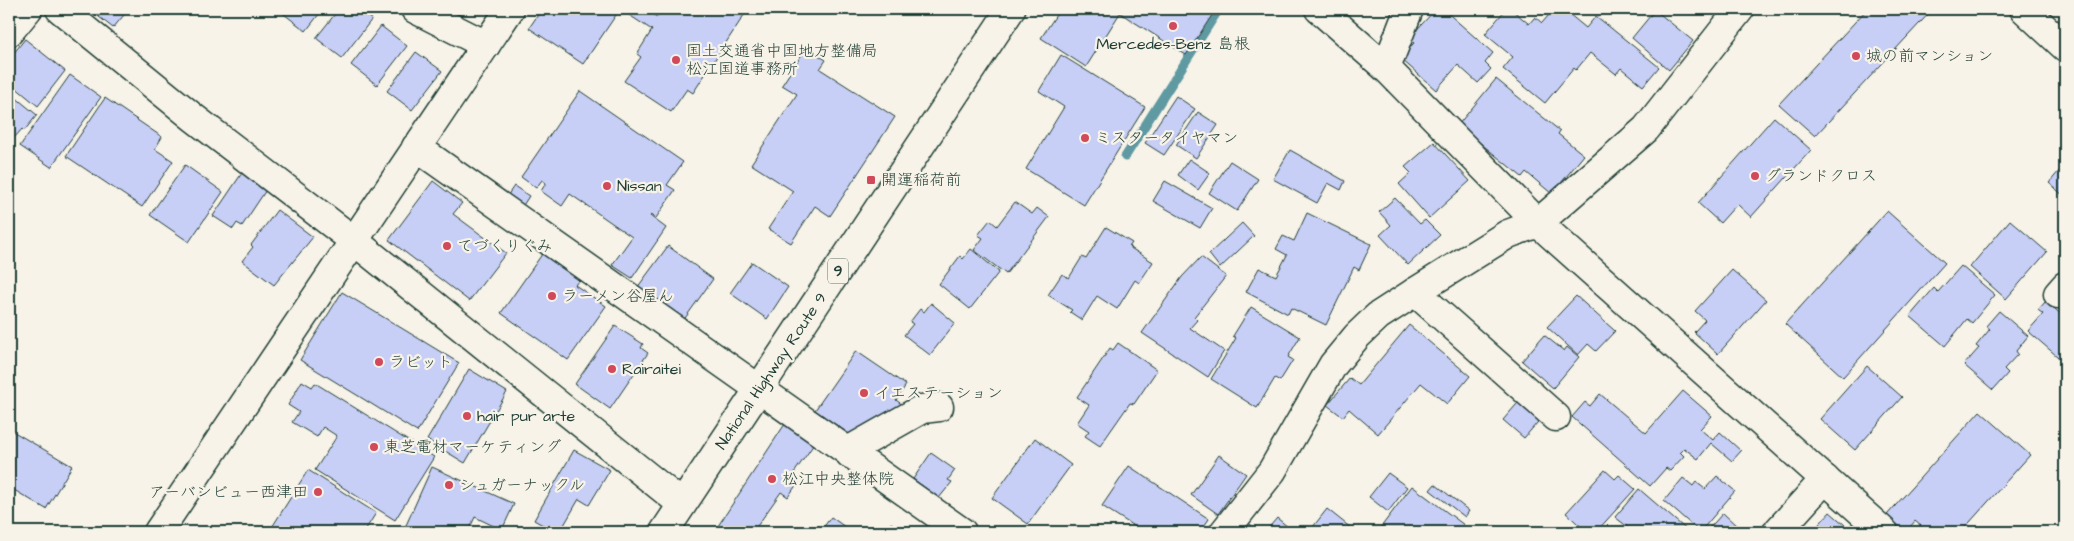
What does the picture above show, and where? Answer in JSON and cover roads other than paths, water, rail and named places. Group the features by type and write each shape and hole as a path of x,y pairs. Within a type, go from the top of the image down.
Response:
{"main road":[{"path":"9,32 28,9"},
{"path":"60,9 194,118 353,240 682,504"},
{"path":"415,9 486,45"},
{"path":"158,532 510,9"},
{"name":"National Highway Route 9","path":"664,532 1011,9"},
{"path":"1319,9 1386,68 1538,222 1884,532"},
{"path":"1386,68 1408,9"},
{"path":"2024,9 2065,47"},
{"path":"1224,532 1272,471 1343,352 1378,316 1508,234 1538,222 1646,129 1736,10"},
{"path":"416,147 962,532"},
{"path":"1415,292 1556,417"},
{"path":"850,454 855,447 922,408 939,407"},
{"path":"1777,532 1825,479"}],"waterway":[{"path":"1125,157 1219,9"}],"place":[{"name":"Mercedes-Benz 島根","path":"1173,26"},
{"name":"城の前マンション","path":"1856,56"},
{"name":"国土交通省中国地方整備局 松江国道事務所","path":"676,60"},
{"name":"ミスタータイヤマン","path":"1085,138"},
{"name":"グランドクロス","path":"1755,176"},
{"name":"開運稲荷前","path":"871,180"},
{"name":"Nissan","path":"607,186"},
{"name":"てづくりぐみ","path":"447,246"},
{"name":"ラーメン谷屋ん","path":"552,296"},
{"name":"ラビット","path":"379,362"},
{"name":"Rairaitei","path":"612,369"},
{"name":"イエステーション","path":"864,393"},
{"name":"hair pur arte","path":"467,416"},
{"name":"東芝電材マーケティング","path":"374,447"},
{"name":"松江中央整体院","path":"772,479"},
{"name":"シュガーナックル","path":"449,485"},
{"name":"アーバンビュー西津田","path":"318,492"}]}
